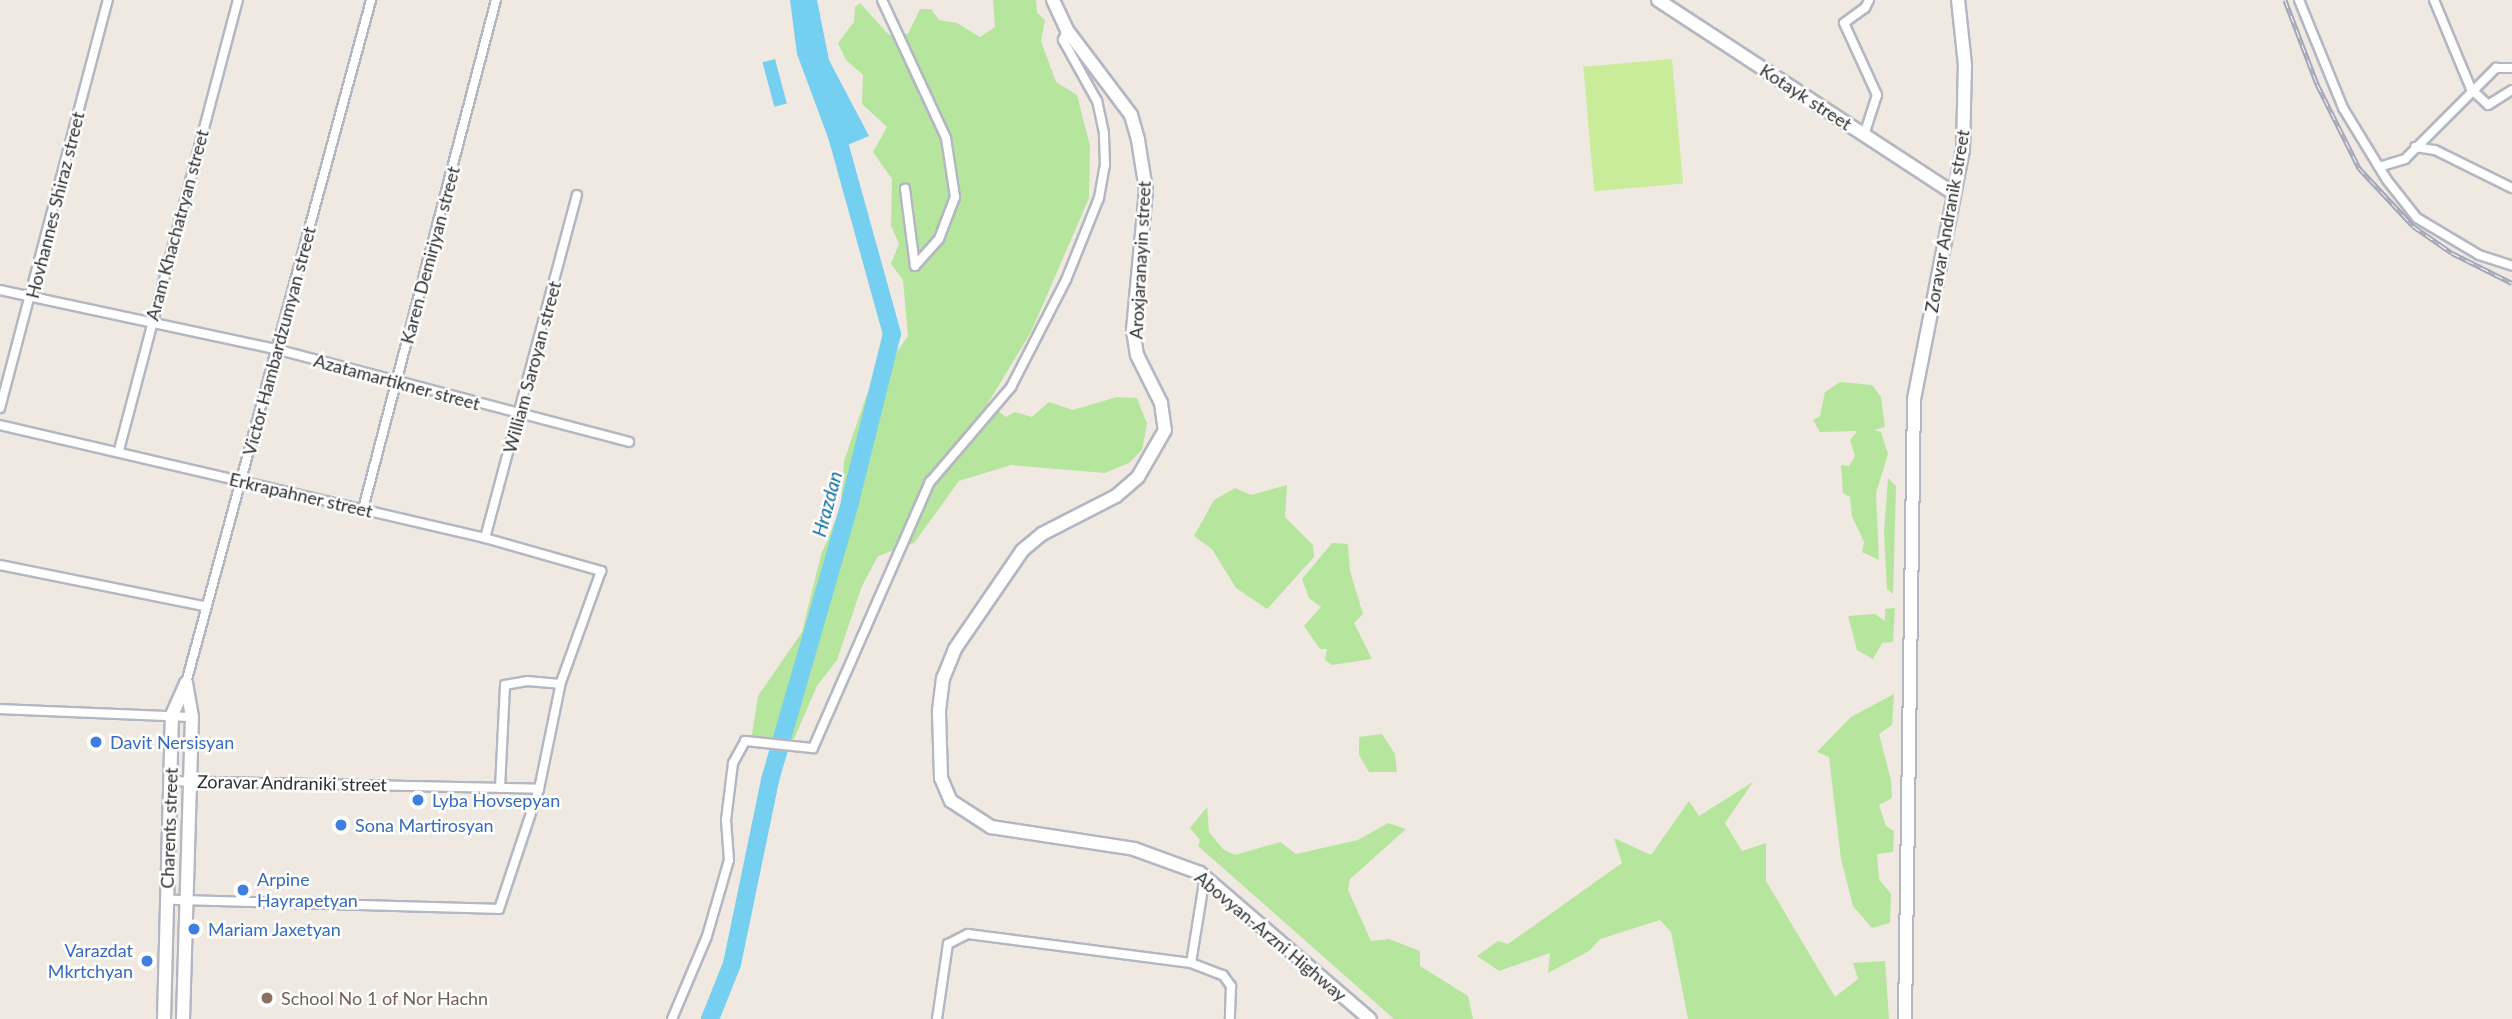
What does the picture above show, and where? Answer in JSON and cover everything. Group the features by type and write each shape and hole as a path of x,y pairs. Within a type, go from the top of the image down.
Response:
{"street":[{"name":"Hovhannes Shiraz street","path":"0,408 108,0"},
{"name":"Aram Khachatryan street","path":"119,450 238,0"},
{"name":"Victor Hambardzumyan street","path":"186,683 204,606 241,481 371,0"},
{"name":"Karen Demirjyan street","path":"363,509 496,0"},
{"path":"882,0 946,138 955,197 939,239 915,265 905,188"},
{"name":"Aroxjaranayin street","path":"1022,551 1042,534 1116,496 1138,477 1156,453 1166,420 1137,355 1133,330 1146,190 1138,140 1117,95 1067,30 1053,0"},
{"name":"Kotayk street","path":"1658,0 1954,194"},
{"path":"1864,135 1877,95 1844,23 1865,8 1869,0"},
{"name":"Zoravar Andranik street","path":"1905,1019 1914,399 1954,194 1966,107 1958,0"},
{"path":"2299,0 2343,108 2379,167 2417,218 2479,255 2512,266"},
{"path":"2434,0 2471,89 2488,105 2512,90"},
{"path":"672,1019 707,936 729,860 726,820 733,763 745,741 813,748 930,482 1011,387 1066,280 1099,198 1105,165 1104,132 1097,101 1063,40 1067,30"},
{"path":"2379,167 2405,159 2471,89 2496,68 2512,68"},
{"path":"2415,147 2435,150 2512,188"},
{"name":"William Saroyan street","path":"485,538 521,414 577,195"},
{"name":"Azatamartikner street","path":"0,290 152,320 275,349 396,384 629,442"},
{"name":"Erkrapahner street","path":"0,425 119,450 485,538 601,571 561,684"},
{"name":"Abovyan-Arzni Highway","path":"1022,551 955,649 943,678 941,778 951,801 992,827 1134,849 1205,877 1370,1019"},
{"path":"0,565 204,606"},
{"name":"Charents street","path":"164,1019 172,715 186,683"},
{"name":"Charents street","path":"183,1019 192,717 186,683"},
{"path":"167,900 499,909 539,789 561,684 505,685 500,788"},
{"path":"0,709 192,717"},
{"name":"Zoravar Andraniki street","path":"171,781 539,789"},
{"path":"1191,963 1205,877"},
{"path":"937,1019 945,953 953,938 960,936 1191,963 1223,975 1231,986 1230,1019"}],"green space":[{"path":"993,0 1036,0 1037,13 1045,20 1041,41 1056,82 1077,95 1090,146 1089,198 1031,332 988,403 1006,417 1015,412 1032,417 1049,402 1073,410 1117,397 1137,398 1147,424 1142,450 1129,463 1105,473 1011,465 959,481 914,543 878,556 862,586 837,660 817,686 794,739 761,739 752,735 758,696 802,632 821,555 841,507 844,461 867,394 908,336 903,280 891,264 899,244 891,226 892,179 873,152 887,127 862,104 863,75 846,60 838,43 854,22 855,7 860,3 889,35 908,34 920,9 931,9 939,20 957,23 980,37 995,27"},
{"path":"1672,59 1683,184 1594,191 1583,67"},
{"path":"1840,382 1872,385 1881,397 1885,427 1874,430 1881,432 1888,454 1876,493 1879,560 1862,552 1864,542 1852,516 1850,497 1843,493 1841,465 1849,466 1855,456 1850,440 1857,431 1820,432 1813,420 1820,416 1825,392"},
{"path":"1888,478 1896,486 1893,594 1887,589 1884,532"},
{"path":"1287,485 1285,517 1313,545 1314,557 1267,609 1236,588 1212,549 1194,536 1214,500 1235,488 1251,495"},
{"path":"1332,543 1348,544 1350,571 1363,614 1354,623 1372,659 1332,665 1325,660 1327,649 1320,649 1304,626 1321,607 1309,598 1302,579"},
{"path":"1895,608 1893,642 1882,643 1873,659 1857,650 1848,616 1875,614 1885,621 1885,609"},
{"path":"1894,694 1892,725 1879,734 1891,780 1892,798 1879,805 1886,826 1894,831 1893,852 1877,854 1879,879 1891,894 1890,923 1872,928 1853,906 1841,859 1829,757 1817,752 1851,717"},
{"path":"1382,734 1395,754 1397,772 1369,772 1359,755 1359,737"},
{"path":"1753,782 1725,823 1742,851 1766,843 1766,881 1835,997 1858,979 1853,963 1885,961 1889,1019 1688,1019 1671,932 1660,920 1600,939 1589,951 1548,973 1550,953 1499,971 1477,956 1498,941 1508,944 1622,863 1614,838 1651,855 1689,801 1699,816"},
{"path":"1207,807 1209,832 1223,849 1235,855 1280,842 1296,854 1358,840 1388,823 1406,829 1350,879 1348,890 1371,941 1389,939 1420,951 1420,966 1468,996 1473,1019 1394,1019 1198,846 1200,840 1190,828"}],"water":[{"path":"790,0 817,0 829,60 869,136 833,151 797,54"},
{"path":"775,59 787,103 774,107 762,62"}],"waterway":[{"name":"Hrazdan","path":"710,1019 732,964 770,780 850,502 892,334 835,128"}],"railway":[{"path":"2285,0 2317,84 2359,168 2413,226 2452,253 2512,283"}],"place":[{"name":"Davit Nersisyan","path":"96,742"},
{"name":"Lyba Hovsepyan","path":"418,800"},
{"name":"Sona Martirosyan","path":"341,825"},
{"name":"Arpine Hayrapetyan","path":"243,890"},
{"name":"Mariam Jaxetyan","path":"194,929"},
{"name":"Varazdat Mkrtchyan","path":"147,961"},
{"name":"School No 1 of Nor Hachn","path":"267,998"}]}
